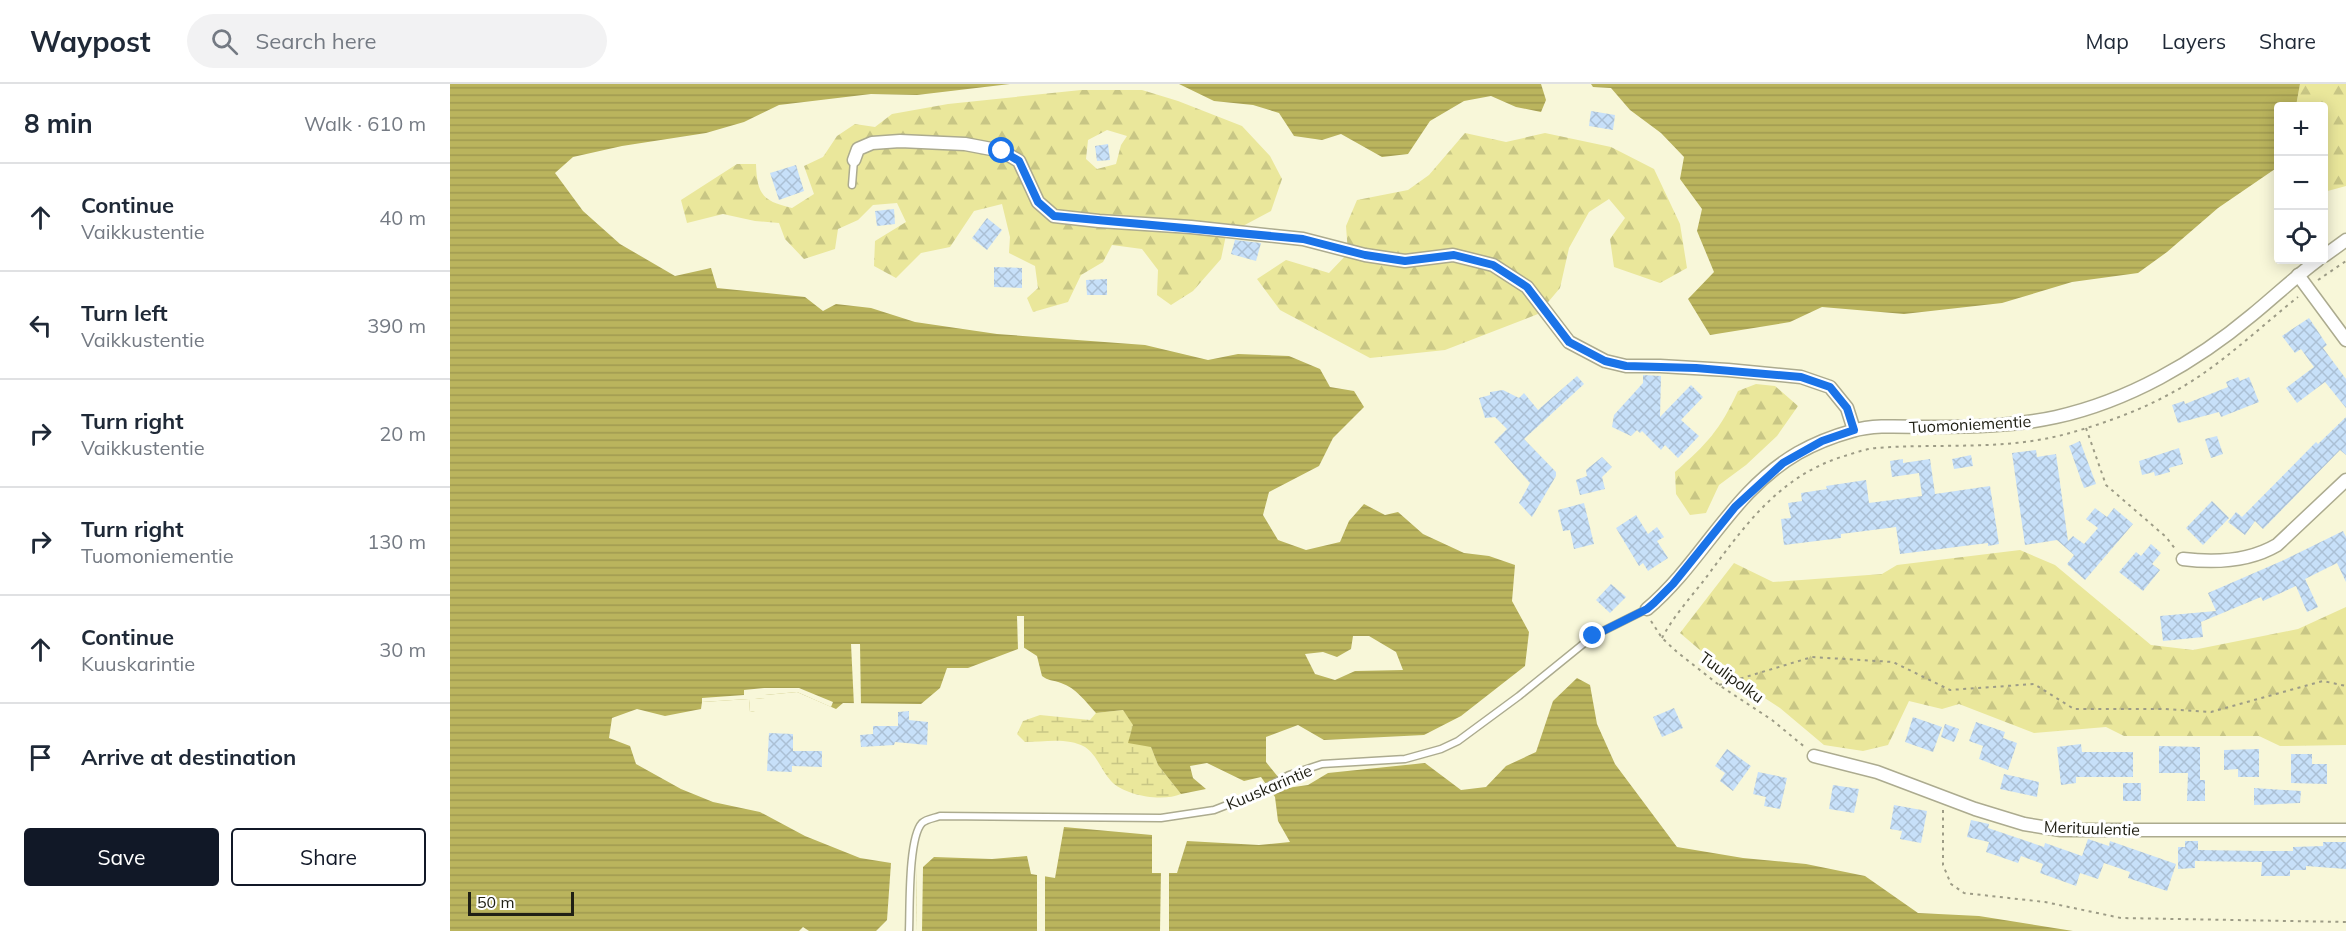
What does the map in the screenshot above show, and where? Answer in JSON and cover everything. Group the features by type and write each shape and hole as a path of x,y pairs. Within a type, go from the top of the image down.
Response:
{"street":[{"path":"854,160 858,149 872,142 965,144 1002,151 1019,161 1038,202 1054,216 1303,239 1365,255 1405,261 1454,255 1493,265 1527,287 1569,342 1605,361 1626,366 1696,368 1801,377 1830,387 1847,408 1854,430"},
{"path":"2328,253 2346,240"},
{"name":"Tuomoniementie","path":"1647,609 1673,584 1735,507 1783,463 1822,441 1854,430 2030,422 2078,412 2113,400 2146,385 2203,351 2251,316 2312,264"},
{"path":"2298,274 2346,340"},
{"path":"2183,559 2221,561 2263,553 2277,545 2346,480"},
{"name":"Merituulentie","path":"1814,756 1877,772 1943,798 2024,825 2061,830 2346,830"}],"lane":[{"path":"852,185 854,160"},
{"name":"Kuuskarintie","path":"909,931 912,857 916,834 923,822 940,816 1161,818 1214,810 1255,794 1289,775 1314,767 1342,762 1405,759 1458,741 1519,696 1593,636 1647,609"}],"path":[{"path":"2086,428 2106,485 2166,537 2183,559"},
{"name":"Tuulipolku","path":"1647,609 1662,638 1719,685 1772,720 1814,756"},
{"path":"1719,685 1812,657 1893,662 1950,690 2034,684 2074,709 2211,712 2323,681 2346,686"},
{"path":"1943,798 1943,865 1951,884 1964,893 2045,902 2121,918 2346,922"}],"green space":[{"path":"2300,84 2346,84 2346,186 2328,191 2328,102 2297,102"},
{"path":"1081,90 1142,90 1178,101 1242,126 1270,156 1282,179 1271,211 1226,235 1221,259 1193,291 1171,305 1157,295 1158,270 1142,249 1112,245 1103,262 1081,275 1068,302 1033,312 1027,298 1038,288 1035,266 1009,253 1010,237 1002,204 974,211 950,247 921,253 896,278 874,266 875,241 906,222 897,203 873,205 858,220 838,229 835,249 804,259 785,239 779,223 755,221 723,214 687,223 681,200 737,164 756,164 758,183 764,195 774,203 792,208 814,194 804,166 823,157 837,136 855,124 875,127 892,114 948,104","holes":["1107,130 1127,136 1121,145 1116,164 1097,169 1086,159 1088,140"]},
{"path":"1465,133 1506,142 1545,133 1611,147 1654,169 1680,224 1687,268 1660,283 1614,267 1610,239 1625,218 1609,199 1589,212 1569,248 1560,288 1538,314 1445,350 1370,358 1280,310 1257,279 1286,260 1329,273 1348,253 1346,226 1357,200 1408,190 1429,175"},
{"path":"1756,384 1775,386 1798,406 1777,436 1746,465 1719,485 1706,513 1690,515 1676,494 1675,472 1712,436 1738,391"},
{"path":"2020,550 2055,565 2151,645 2193,650 2298,629 2346,607 2346,745 2280,746 2259,736 2124,736 2106,727 2034,733 1959,704 1942,709 1909,701 1888,745 1863,751 1824,745 1780,708 1728,674 1680,633 1734,563 1773,582 1882,574 1897,565"},
{"path":"1123,710 1151,747 1158,765 1181,794 1155,797 1135,794 1111,781 1093,754 1085,747 1063,741 1025,742 1017,734 1023,721 1040,715 1090,720 1096,713"}],"shaded area":[{"path":"450,84 1010,84 917,95 871,94 779,105 744,122 706,133 622,146 573,157 555,173 583,211 620,244 675,276 711,268 717,288 805,297 823,311 836,304 871,308 915,322 997,334 1145,345 1208,360 1238,354 1289,356 1320,369 1330,387 1354,391 1364,407 1333,438 1319,466 1269,492 1263,515 1278,540 1306,550 1340,542 1349,521 1364,504 1385,515 1398,512 1423,534 1464,553 1489,556 1515,565 1512,601 1529,632 1525,666 1461,716 1424,735 1324,740 1298,725 1266,737 1266,762 1287,788 1308,785 1328,773 1425,763 1461,790 1486,787 1506,766 1536,752 1553,701 1577,678 1590,685 1597,724 1615,764 1677,847 1743,858 1806,864 1865,876 1918,913 1979,916 2073,931 916,931 917,867 923,867 934,857 992,859 1027,856 1031,874 1055,878 1064,827 1152,835 1152,873 1177,873 1187,841 1259,845 1290,842 1278,821 1275,797 1261,777 1244,781 1207,763 1190,766 1193,778 1206,789 1181,794 1158,765 1151,747 1128,743 1133,725 1123,710 1096,713 1071,688 1042,676 1037,656 1023,647 968,668 947,668 940,688 921,704 843,703 836,709 797,692 765,695 765,698 755,699 755,711 750,712 749,699 702,702 701,709 665,716 637,709 612,718 609,738 630,746 636,764 681,789 713,802 760,812 805,836 860,858 891,863 887,920 876,931 809,931 803,927 799,931 450,931","holes":["1353,636 1369,636 1396,652 1403,670 1355,671 1335,680 1315,674 1305,654 1323,652 1337,657 1351,649"]},
{"path":"1179,84 1541,84 1546,100 1541,112 1516,107 1491,96 1464,101 1430,121 1408,154 1382,157 1341,134 1322,140 1294,136 1279,113 1253,105 1214,101"},
{"path":"1591,84 2300,84 2297,102 2274,102 2274,170 2218,208 2167,252 2138,273 2072,282 2002,303 1904,314 1822,307 1790,322 1710,335 1688,299 1714,272 1697,231 1702,209 1680,179 1684,157 1661,133 1630,110 1611,88 1593,87"}],"pier":[{"path":"1017,616 1024,616 1024,650 1018,650"},
{"path":"851,644 860,644 861,706 854,706"},
{"path":"799,688 833,702 831,707 797,692 765,695 765,698 755,699 755,711 750,712 749,699 702,702 702,698 744,695 744,690"},
{"path":"917,867 923,867 922,931 916,931"},
{"path":"1161,870 1169,870 1169,931 1160,931"},
{"path":"1037,872 1045,873 1045,931 1037,931"}],"building":[{"path":"1591,111 1615,115 1613,130 1589,126"},
{"path":"1108,144 1110,160 1097,161 1095,146"},
{"path":"796,165 804,191 779,200 770,173"},
{"path":"894,209 895,224 877,226 875,211"},
{"path":"987,218 1002,230 987,250 972,238"},
{"path":"1235,240 1261,243 1256,261 1231,254"},
{"path":"994,267 1022,268 1022,288 994,287"},
{"path":"1107,279 1107,295 1087,295 1086,280"},
{"path":"2309,318 2327,345 2323,348 2346,379 2346,408 2325,382 2297,403 2286,388 2314,367 2301,349 2295,353 2282,336"},
{"path":"1643,375 1661,376 1660,417 1691,385 1703,397 1681,420 1699,436 1678,458 1665,445 1661,450 1642,431 1640,433 1637,430 1631,436 1612,427 1614,415 1643,383"},
{"path":"1577,376 1584,384 1524,439 1556,472 1556,476 1532,517 1519,503 1530,483 1494,442 1507,429 1495,417 1485,418 1479,398 1490,395 1490,392 1503,390 1519,398 1524,393 1538,410"},
{"path":"2238,377 2240,381 2249,377 2259,402 2221,417 2219,412 2178,423 2172,405 2184,401 2185,404 2228,387 2226,382"},
{"path":"2346,417 2346,455 2340,450 2263,529 2255,521 2245,535 2228,522 2236,512 2242,517 2316,442 2318,444"},
{"path":"2217,436 2223,454 2211,458 2205,439"},
{"path":"2080,441 2096,484 2084,488 2069,446"},
{"path":"2179,448 2183,464 2169,468 2170,472 2155,476 2154,472 2142,475 2139,461"},
{"path":"2036,450 2037,457 2056,454 2068,541 2073,536 2084,544 2098,528 2086,519 2095,508 2107,517 2114,508 2133,524 2085,580 2067,564 2074,555 2057,540 2025,545 2012,453"},
{"path":"1971,455 1973,466 1954,469 1952,459"},
{"path":"1602,457 1612,467 1602,477 1605,489 1580,495 1576,480 1587,476 1586,470"},
{"path":"1903,459 1903,463 1930,459 1935,494 1990,486 1999,544 1988,546 1988,543 1900,554 1896,527 1841,534 1841,538 1784,545 1781,519 1791,518 1788,503 1802,501 1801,493 1827,489 1826,486 1866,480 1869,503 1922,496 1919,473 1892,477 1890,461"},
{"path":"2212,501 2229,518 2203,545 2186,528"},
{"path":"1584,503 1594,544 1574,549 1570,530 1563,531 1558,510"},
{"path":"1636,515 1648,534 1657,527 1664,537 1657,541 1668,558 1648,571 1643,563 1639,566 1616,528"},
{"path":"2343,531 2346,537 2346,582 2337,563 2305,579 2318,607 2307,612 2296,586 2263,601 2261,597 2201,622 2203,637 2163,641 2160,616 2216,611 2208,593"},
{"path":"2151,544 2161,553 2152,564 2160,570 2143,591 2119,572 2136,552 2141,556"},
{"path":"1611,584 1626,597 1610,613 1596,600"},
{"path":"1674,708 1683,728 1662,737 1653,717"},
{"path":"909,711 909,720 928,722 927,745 895,742 894,745 861,747 860,735 873,734 873,726 898,726 898,712"},
{"path":"1913,717 1942,727 1933,752 1905,742"},
{"path":"1976,722 2005,732 2003,738 2017,743 2008,770 1979,759 1983,746 1969,741"},
{"path":"1945,724 1959,729 1954,742 1941,737"},
{"path":"769,733 793,734 793,751 822,751 822,767 792,766 792,772 767,771"},
{"path":"2081,744 2082,752 2133,752 2133,777 2076,777 2076,783 2061,785 2057,747"},
{"path":"2159,746 2200,747 2200,780 2205,780 2205,801 2187,801 2188,773 2159,773"},
{"path":"1727,749 1751,766 1733,791 1720,781 1725,773 1715,766"},
{"path":"2259,749 2259,777 2238,777 2238,769 2224,770 2224,750"},
{"path":"2291,754 2312,754 2312,764 2327,764 2327,784 2291,783"},
{"path":"1758,772 1787,778 1780,809 1764,806 1766,797 1753,794"},
{"path":"2004,774 2039,782 2037,797 2000,789"},
{"path":"2123,783 2141,783 2141,801 2123,801"},
{"path":"1833,785 1859,789 1854,813 1829,809"},
{"path":"2254,788 2301,791 2300,803 2254,805"},
{"path":"1894,805 1927,811 1921,843 1900,839 1902,831 1890,829"},
{"path":"1971,820 1989,824 1988,828 2044,847 2045,843 2082,856 2088,839 2109,846 2110,841 2176,864 2167,891 2128,878 2130,872 2104,863 2098,879 2080,873 2076,886 2040,873 2043,864 2021,856 2018,863 1986,852 1989,842 1967,837"},
{"path":"2185,841 2198,841 2198,850 2262,851 2293,851 2293,847 2323,846 2323,842 2346,842 2346,869 2306,866 2306,870 2290,870 2290,876 2261,876 2262,862 2195,861 2195,868 2178,869 2178,847 2185,847"}],"route":[{"path":"1002,151 1019,161 1038,202 1054,216 1303,239 1365,255 1405,261 1454,255 1493,265 1527,287 1569,342 1605,361 1626,366 1765,372 1801,377 1830,387 1847,408 1854,430 1822,441 1783,463 1735,507 1673,584 1654,603 1647,609 1593,636"}]}
